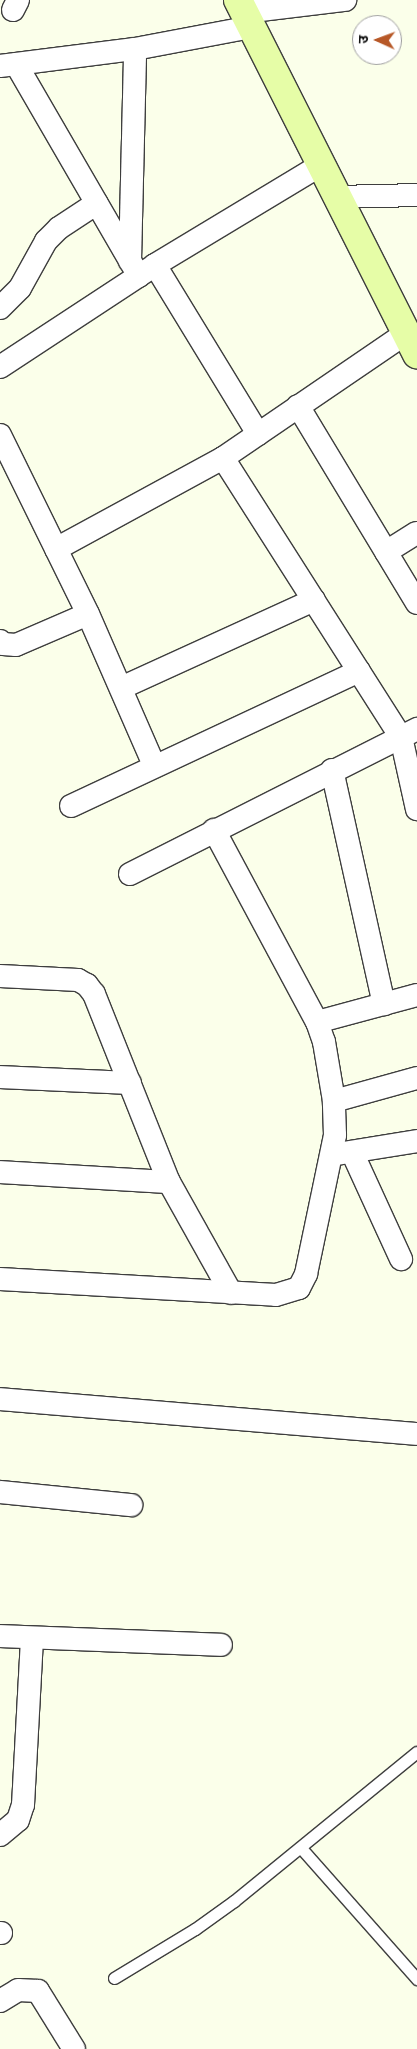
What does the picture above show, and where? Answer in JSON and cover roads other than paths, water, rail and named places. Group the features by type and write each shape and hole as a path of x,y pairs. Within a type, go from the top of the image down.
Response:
{"main road":[{"path":"244,13 412,344"}],"street":[{"path":"258,434 97,203 8,65 135,48 244,13 346,0"},
{"path":"135,48 141,267"},
{"path":"0,366 141,267 321,165"},
{"path":"337,197 417,195"},
{"path":"0,308 20,288 46,241 58,228 97,203"},
{"path":"56,549 223,458 298,406 412,344"},
{"path":"298,406 417,603"},
{"path":"0,435 88,614 154,765"},
{"path":"223,458 359,671 409,733 417,809"},
{"path":"386,552 417,533"},
{"path":"121,688 314,600"},
{"path":"0,641 3,644 16,644 88,614"},
{"path":"71,806 154,765 359,671"},
{"path":"130,874 332,770 409,733"},
{"path":"332,770 384,1004"},
{"path":"214,830 317,1022 334,1101 341,1153 401,1259"},
{"path":"0,976 78,980 87,985 94,994 169,1182 231,1293"},
{"path":"317,1022 417,995"},
{"path":"0,1077 130,1083"},
{"path":"334,1101 417,1078"},
{"path":"341,1153 417,1141"},
{"path":"0,1279 231,1293 288,1293 299,1288 306,1274 323,1192 341,1153"},
{"path":"0,1172 169,1182"},
{"path":"0,1399 417,1434"},
{"path":"0,1492 131,1505"},
{"path":"0,1636 221,1645"},
{"path":"0,1835 18,1820 23,1804 32,1638"},
{"path":"0,2001 18,1990 38,1991 74,2049"}],"lane":[{"path":"114,1978 195,1929 301,1848 417,1752"},
{"path":"301,1848 417,1978"}]}
